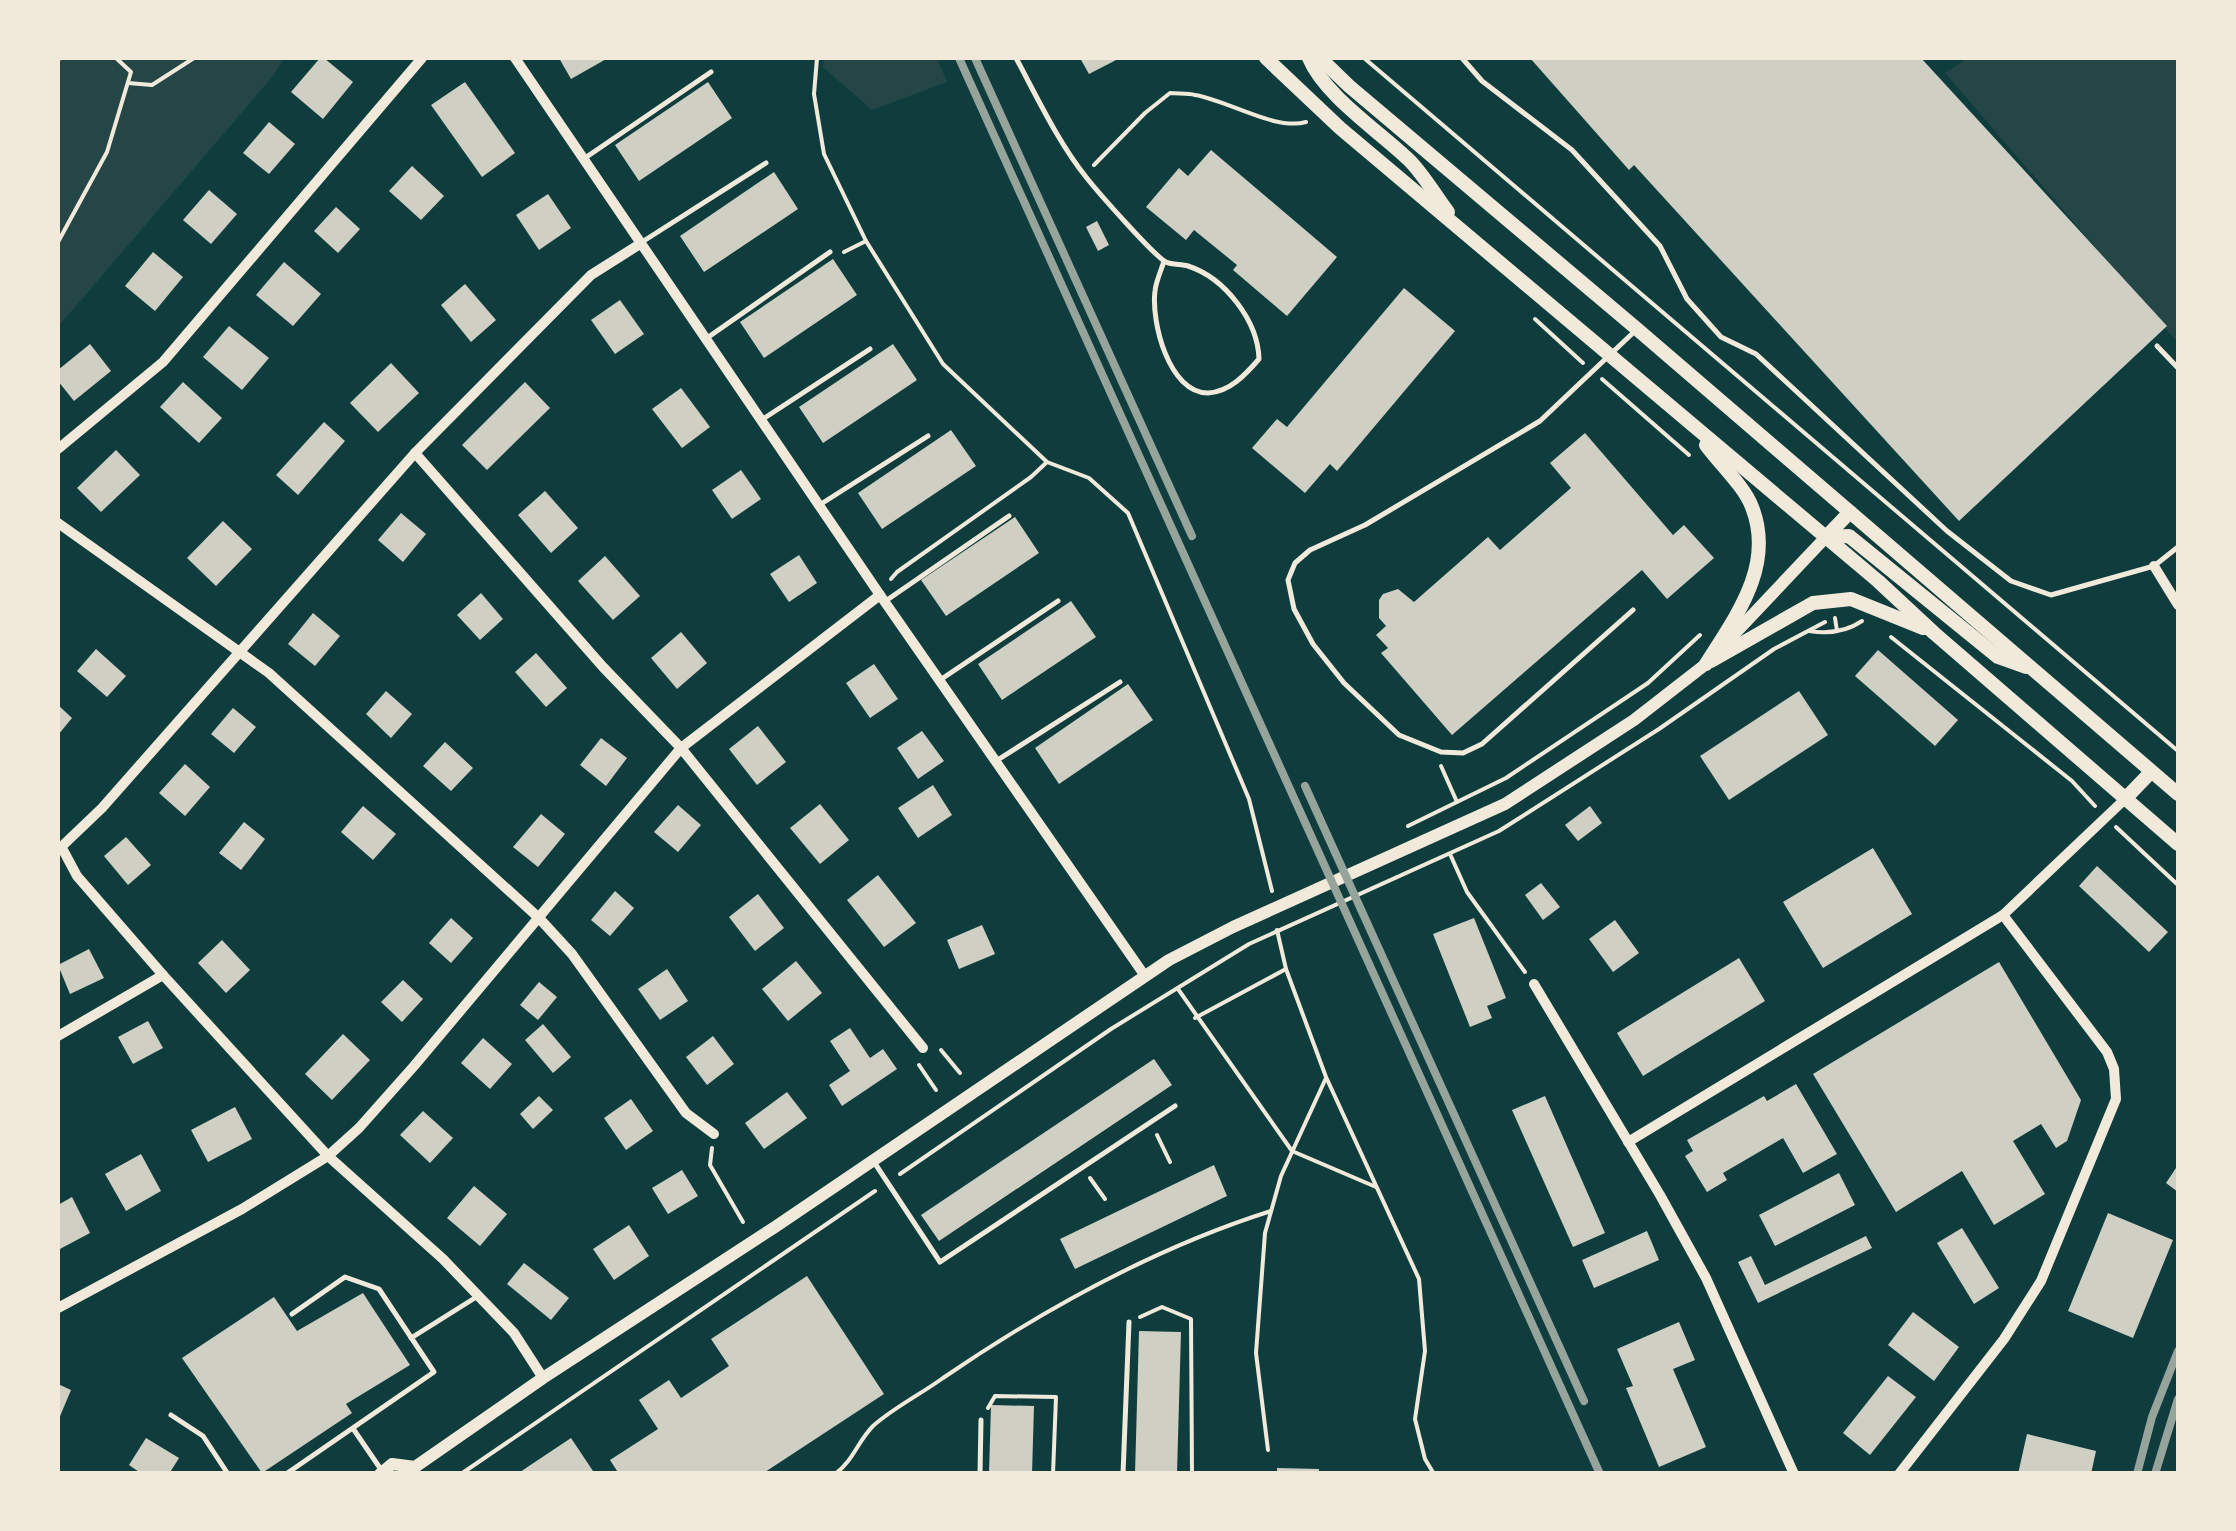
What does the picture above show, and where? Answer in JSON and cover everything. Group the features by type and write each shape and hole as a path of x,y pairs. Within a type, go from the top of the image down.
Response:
{"main road":[{"path":"1266,58 1340,128 1826,537 2178,844"},
{"path":"1309,58 1314,71 1340,98 1413,164 1460,230"},
{"path":"1320,58 2178,794"},
{"path":"1688,422 1752,505 1762,549 1747,597 1706,664"},
{"path":"1826,537 1850,512"},
{"path":"1826,537 1849,536 1998,658 2034,670"},
{"path":"1706,664 1812,604 1851,598 1934,633"},
{"path":"2124,800 2151,772"}],"street":[{"path":"58,449 163,362 422,58"},
{"path":"514,58 704,340 1145,976"},
{"path":"543,1378 514,1332 328,1156 77,876 60,849 102,808 415,453 591,275 640,244"},
{"path":"415,453 602,667 681,748 923,1048"},
{"path":"58,524 268,673 539,918 572,954 686,1113 714,1134"},
{"path":"382,1473 392,1464 414,1470 543,1378 775,1227 1145,976 1234,927 1505,804 1634,720 1706,664 1826,537"},
{"path":"2154,566 2178,605"},
{"path":"58,1308 242,1209 328,1156 359,1128 681,748 882,598"},
{"path":"1628,1142 2003,915 2124,800"},
{"path":"1898,1474 2004,1339 2041,1281 2116,1098 2114,1069 2107,1052 2003,915"},
{"path":"58,1036 164,975"},
{"path":"1534,984 1706,1278 1794,1474"}],"lane":[{"path":"1016,58 1084,176 1164,262 1191,266 1242,308 1258,338 1259,359 1228,388 1208,393 1190,389 1173,370 1158,330 1154,293 1164,262"},
{"path":"1462,58 1482,81 1572,150 1660,246 1688,299 1721,337 1756,354 1974,554 2011,581 2051,595 2154,566 2178,547"},
{"path":"583,160 712,72"},
{"path":"640,244 766,163"},
{"path":"704,340 830,252"},
{"path":"1633,610 1482,744 1463,753 1441,752 1399,735 1344,683 1306,632 1294,609 1288,580 1295,563 1310,550 1365,525 1540,421 1638,329"},
{"path":"2157,346 2178,368"},
{"path":"761,421 870,349"},
{"path":"819,506 928,436"},
{"path":"882,598 1010,516"},
{"path":"940,680 1058,601"},
{"path":"996,761 1120,682"},
{"path":"872,1160 940,1262 1175,1106"},
{"path":"286,1474 434,1372 379,1289 345,1277 292,1314"},
{"path":"411,1338 478,1296"},
{"path":"1123,1474 1129,1322"},
{"path":"171,1415 203,1436 228,1474"},
{"path":"980,1474 981,1420"},
{"path":"354,1429 382,1473"}],"path":[{"path":"58,242 107,152 131,72 116,58"},
{"path":"128,83 152,85 194,58"},
{"path":"817,58 814,94 824,154 866,241 943,364 1046,462 1089,478 1128,513 1249,799 1272,891"},
{"path":"1364,58 2178,751"},
{"path":"1084,176 1170,94 1194,94 1298,125 1316,120"},
{"path":"830,252 837,256 866,241"},
{"path":"1593,372 1692,457"},
{"path":"882,598 897,572 1031,477 1046,462"},
{"path":"1837,632 1835,619 1809,631 1837,632 1867,618"},
{"path":"1882,629 2072,781 2178,885"},
{"path":"1396,832 1506,778 1648,683 1705,630"},
{"path":"1440,772 1456,802"},
{"path":"1450,854 1467,892 1534,984"},
{"path":"460,1474 1111,1030 1249,944 1397,879"},
{"path":"1277,927 1286,969 1326,1077 1419,1279 1426,1350 1416,1419 1424,1459 1434,1474"},
{"path":"1195,1018 1286,969"},
{"path":"1178,989 1292,1151 1376,1187"},
{"path":"936,1090 915,1059 923,1048 934,1041 960,1072"},
{"path":"1268,1450 1256,1353 1265,1233 1292,1151 1326,1077"},
{"path":"1151,1122 1170,1162"},
{"path":"714,1134 710,1165 743,1222"},
{"path":"1078,1170 1095,1182 1105,1199"},
{"path":"835,1474 846,1466 872,1427 1008,1333 1161,1252 1214,1229 1271,1211"},
{"path":"1129,1322 1162,1306 1192,1320 1192,1474"},
{"path":"981,1420 995,1396 1056,1398 1053,1474"}],"shaded area":[{"path":"58,58 284,58 274,75 58,327"},
{"path":"824,58 937,58 947,82 872,110 823,67"},
{"path":"1968,58 2178,58 2178,343 1945,73"}],"building":[{"path":"320,58 353,82 323,119 291,92"},
{"path":"559,58 608,58 571,79"},
{"path":"1080,58 1120,58 1089,74"},
{"path":"1530,58 1921,58 2167,326 1959,521 1634,165 1629,170"},
{"path":"465,82 515,153 482,177 431,105"},
{"path":"708,82 732,118 639,181 615,145"},
{"path":"269,122 295,144 269,174 243,153"},
{"path":"1211,150 1337,257 1287,316 1233,270 1237,265 1194,230 1186,240 1146,207 1179,168 1188,176"},
{"path":"412,166 444,196 421,220 389,191"},
{"path":"774,172 798,209 704,272 680,236"},
{"path":"209,190 237,214 211,244 183,220"},
{"path":"548,194 571,228 539,250 516,215"},
{"path":"336,207 360,229 338,253 314,231"},
{"path":"1097,221 1109,245 1098,251 1086,227"},
{"path":"153,252 183,277 155,311 125,286"},
{"path":"833,259 857,295 764,358 740,322"},
{"path":"284,262 321,294 293,326 256,295"},
{"path":"465,284 496,320 471,342 441,305"},
{"path":"1404,288 1455,331 1337,471 1330,464 1305,493 1252,448 1277,419 1287,427"},
{"path":"620,300 644,334 615,354 591,320"},
{"path":"229,326 269,358 242,390 203,357"},
{"path":"90,344 111,371 74,401 58,381 58,370"},
{"path":"893,344 917,380 823,443 799,407"},
{"path":"391,363 419,393 378,432 350,403"},
{"path":"183,382 222,418 199,443 160,407"},
{"path":"525,382 550,408 487,470 462,445"},
{"path":"681,388 710,427 682,448 652,409"},
{"path":"324,422 345,441 298,495 276,475"},
{"path":"951,430 976,466 882,529 858,493"},
{"path":"1585,433 1673,535 1684,525 1714,558 1667,599 1642,570 1452,735 1381,653 1388,648 1376,635 1386,626 1379,618 1379,600 1383,594 1398,589 1414,602 1488,537 1500,550 1571,488 1550,463"},
{"path":"116,450 140,475 101,512 77,488"},
{"path":"741,470 761,499 732,519 712,490"},
{"path":"545,491 578,528 551,553 518,515"},
{"path":"401,513 426,534 403,562 378,540"},
{"path":"1015,517 1039,553 946,616 921,580"},
{"path":"223,521 252,549 216,586 187,558"},
{"path":"799,555 817,583 789,602 770,574"},
{"path":"605,556 640,596 613,620 578,581"},
{"path":"481,593 503,619 480,640 457,615"},
{"path":"1071,601 1096,637 1002,700 978,664"},
{"path":"313,613 340,636 315,666 288,644"},
{"path":"681,632 707,663 677,689 651,658"},
{"path":"96,649 126,676 107,697 77,671"},
{"path":"1878,650 1958,720 1935,746 1855,676"},
{"path":"536,653 567,688 546,707 515,672"},
{"path":"874,664 898,699 870,718 846,683"},
{"path":"1128,684 1153,720 1059,784 1035,748"},
{"path":"386,691 412,714 391,738 366,714"},
{"path":"1799,691 1828,735 1729,800 1700,756"},
{"path":"58,705 72,718 58,735"},
{"path":"233,708 256,727 234,753 211,734"},
{"path":"758,726 786,762 757,785 729,749"},
{"path":"922,731 944,761 918,779 897,748"},
{"path":"601,738 627,758 606,786 580,765"},
{"path":"445,742 473,768 451,791 423,766"},
{"path":"185,764 210,787 185,816 159,793"},
{"path":"933,785 952,815 918,838 898,808"},
{"path":"820,804 849,840 820,864 790,828"},
{"path":"678,805 701,825 678,852 654,832"},
{"path":"363,806 396,834 373,860 341,832"},
{"path":"1590,806 1602,823 1578,841 1565,825"},
{"path":"541,814 565,834 538,867 513,847"},
{"path":"244,822 265,839 241,870 219,853"},
{"path":"126,837 151,865 128,885 104,856"},
{"path":"1873,848 1912,914 1823,968 1783,902"},
{"path":"2097,866 2168,932 2149,952 2079,886"},
{"path":"878,875 916,923 884,947 847,900"},
{"path":"1541,883 1560,907 1543,920 1525,895"},
{"path":"615,891 634,908 610,936 591,920"},
{"path":"758,894 784,928 755,951 729,917"},
{"path":"451,918 473,938 451,963 429,943"},
{"path":"1474,918 1506,998 1487,1006 1492,1018 1470,1027 1433,934"},
{"path":"1615,920 1639,953 1613,972 1589,939"},
{"path":"982,925 995,954 959,969 947,940"},
{"path":"222,940 250,970 226,993 198,963"},
{"path":"89,949 104,978 70,994 58,965"},
{"path":"1739,958 1765,1001 1643,1076 1617,1033"},
{"path":"796,961 822,993 788,1021 762,989"},
{"path":"1999,962 2081,1100 2067,1141 2056,1148 2041,1124 2013,1141 2045,1194 1994,1225 1962,1171 1896,1212 1813,1074"},
{"path":"667,969 688,1001 660,1020 638,989"},
{"path":"403,980 423,999 402,1022 381,1002"},
{"path":"539,982 557,997 538,1020 520,1005"},
{"path":"148,1021 163,1048 133,1064 118,1037"},
{"path":"543,1024 571,1057 553,1073 525,1040"},
{"path":"850,1028 870,1058 883,1049 897,1069 842,1106 829,1085 850,1071 830,1041"},
{"path":"343,1034 370,1060 332,1100 305,1074"},
{"path":"713,1036 734,1064 707,1085 686,1057"},
{"path":"483,1038 512,1064 490,1089 461,1063"},
{"path":"1154,1059 1172,1085 939,1241 921,1215"},
{"path":"1796,1084 1837,1154 1803,1173 1783,1138 1723,1173 1727,1180 1707,1192 1685,1156 1693,1151 1687,1140 1764,1096 1767,1101"},
{"path":"787,1092 807,1118 764,1149 745,1123"},
{"path":"539,1096 553,1110 533,1129 520,1114"},
{"path":"1545,1096 1605,1233 1573,1247 1512,1110"},
{"path":"631,1099 653,1131 626,1150 604,1118"},
{"path":"235,1107 252,1139 208,1162 191,1130"},
{"path":"423,1111 453,1138 430,1163 400,1135"},
{"path":"141,1154 161,1191 126,1211 105,1174"},
{"path":"1214,1165 1227,1196 1075,1269 1060,1239"},
{"path":"2178,1165 2178,1192 2166,1183"},
{"path":"682,1170 698,1196 668,1214 652,1188"},
{"path":"1839,1173 1855,1205 1775,1246 1759,1215"},
{"path":"474,1186 507,1214 480,1246 447,1218"},
{"path":"72,1197 90,1233 58,1250 58,1205"},
{"path":"2108,1213 2173,1240 2133,1338 2068,1311"},
{"path":"629,1225 649,1256 614,1280 593,1249"},
{"path":"1962,1228 1999,1288 1974,1304 1937,1243"},
{"path":"1647,1231 1659,1260 1594,1288 1582,1260"},
{"path":"1866,1236 1872,1248 1758,1303 1738,1262 1751,1256 1765,1285"},
{"path":"524,1263 569,1298 551,1320 507,1284"},
{"path":"807,1276 884,1394 762,1474 619,1474 610,1460 658,1429 639,1400 669,1380 681,1398 729,1366 711,1339"},
{"path":"363,1293 410,1365 346,1404 352,1413 262,1473 182,1358 274,1297 297,1331"},
{"path":"1913,1312 1959,1347 1934,1381 1888,1345"},
{"path":"1679,1322 1695,1360 1673,1369 1706,1447 1659,1467 1626,1388 1633,1386 1617,1349"},
{"path":"1139,1331 1181,1332 1177,1474 1135,1474"},
{"path":"1888,1376 1916,1397 1870,1455 1843,1433"},
{"path":"58,1384 71,1390 58,1421"},
{"path":"991,1405 1034,1406 1032,1474 989,1474"},
{"path":"2027,1434 2096,1451 2091,1474 2018,1474"},
{"path":"146,1438 179,1458 169,1474 142,1474 129,1465"},
{"path":"571,1438 595,1474 517,1474"},
{"path":"1277,1468 1319,1469 1319,1474 1277,1474"}],"railway":[{"path":"959,58 1600,1474"},
{"path":"975,58 1192,536"},
{"path":"1305,786 1584,1401"},
{"path":"2137,1474 2152,1417 2178,1351"},
{"path":"2155,1474 2178,1399"}]}
